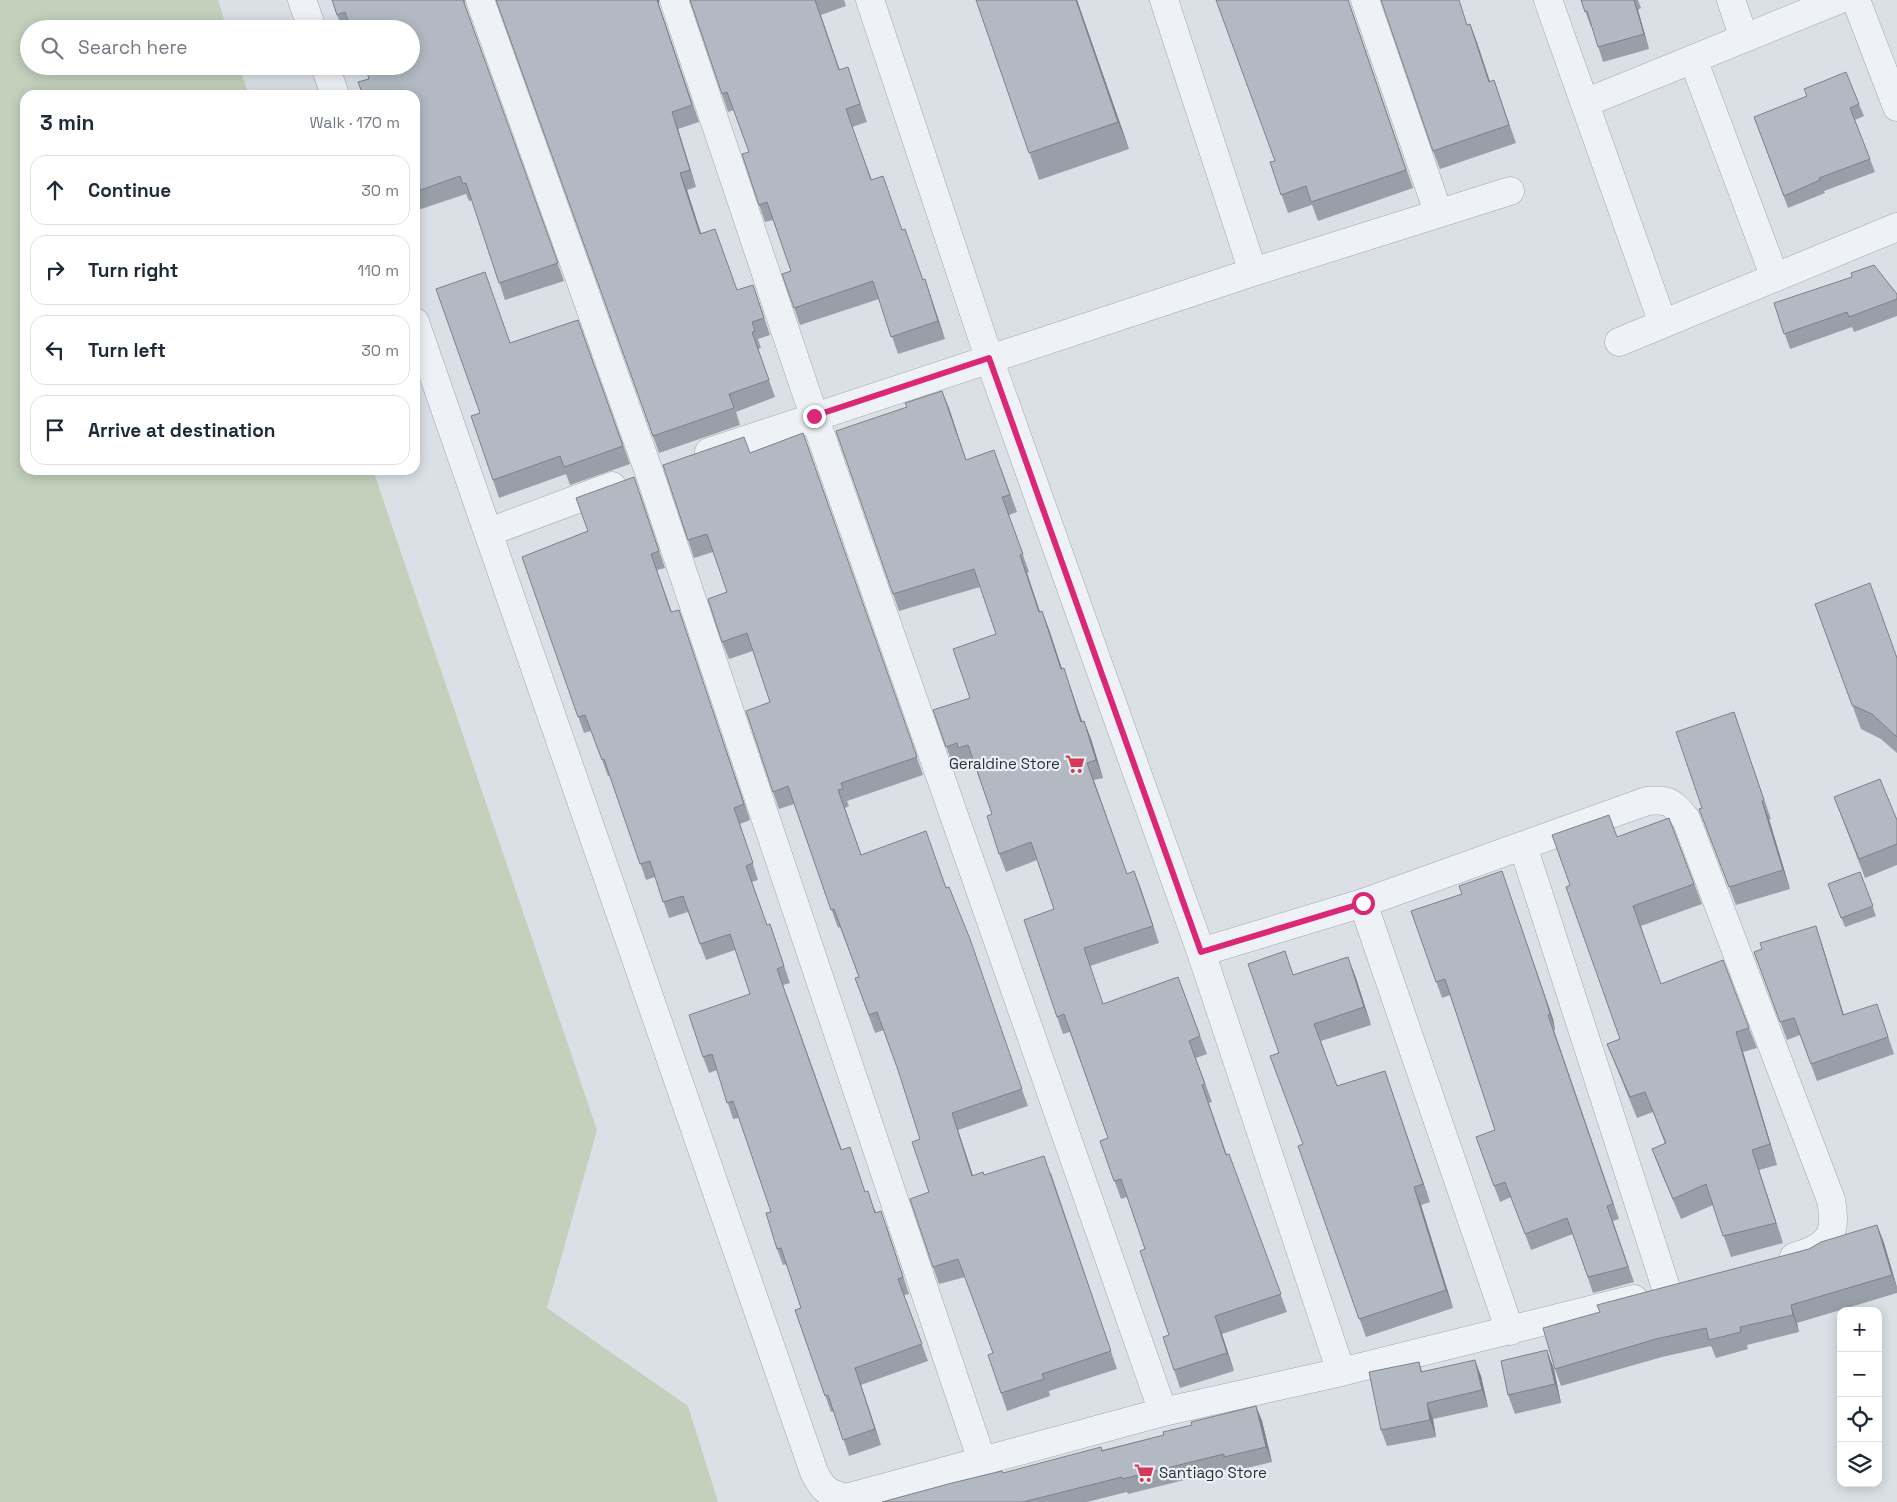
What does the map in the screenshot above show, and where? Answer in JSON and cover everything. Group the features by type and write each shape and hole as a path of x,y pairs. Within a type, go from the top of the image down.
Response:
{"street":[{"path":"302,0 309,20"},
{"path":"480,0 649,472 982,1461"},
{"path":"674,0 814,416 1163,1412"},
{"path":"870,0 989,358 1201,952 1341,1372"},
{"path":"1164,0 1253,272"},
{"path":"1365,0 1438,212"},
{"path":"1548,0 1663,324"},
{"path":"1731,0 1744,38"},
{"path":"1585,104 1838,0"},
{"path":"1856,0 1897,108"},
{"path":"1693,59 1776,278"},
{"path":"328,75 333,90"},
{"path":"489,532 649,472 814,416 1438,212 1510,191"},
{"path":"1619,342 1897,227"},
{"path":"420,336 814,1472 820,1485 830,1494 846,1498 1163,1412 1341,1372 1694,1284"},
{"path":"1201,952 1363,903 1648,801 1666,800 1675,805 1686,818 1831,1200 1834,1217 1832,1234 1825,1244 1812,1252 1766,1264"},
{"path":"1523,846 1666,1291"},
{"path":"1363,903 1510,1331"}],"green space":[{"path":"0,0 218,0 224,20 20,20 20,75 242,75 247,90 20,90 20,475 375,475 597,1130 547,1308 688,1406 718,1502 0,1502"}],"building":[{"path":"332,0 463,0 558,263 499,283 466,183 463,184 460,176 420,190 420,90 361,90 358,82 369,79 368,75 420,75 420,20 348,20 345,12 337,15"},
{"path":"496,0 657,0 692,105 672,112 690,170 680,173 700,234 715,229 737,290 753,285 764,318 752,322 755,331 752,332 769,380 729,394 734,408 653,436"},
{"path":"690,0 815,0 839,70 848,67 860,104 846,109 871,180 883,176 902,230 905,229 923,280 925,279 938,321 891,337 873,281 794,308 782,274 791,271 767,202 759,205 742,154 749,152 727,92 722,94"},
{"path":"976,0 1076,0 1118,122 1029,153"},
{"path":"1216,0 1348,0 1406,170 1311,202 1306,186 1281,195 1270,162 1275,161"},
{"path":"1381,0 1459,0 1467,25 1470,24 1489,82 1494,80 1509,125 1433,151"},
{"path":"1581,0 1634,0 1644,34 1598,47 1587,11 1585,12"},
{"path":"1846,72 1859,104 1850,108 1870,159 1819,178 1820,180 1784,196 1754,117 1807,96 1804,89"},
{"path":"1874,265 1897,294 1897,299 1849,317 1847,312 1784,334 1774,303 1852,277 1851,273"},
{"path":"485,272 510,343 578,320 623,446 564,467 560,456 493,480 471,416 480,413 436,289"},
{"path":"942,391 966,460 994,450 1010,495 1002,497 1023,554 1020,555 1039,612 1042,611 1061,669 1064,668 1081,722 1084,721 1096,760 1087,763 1127,874 1134,871 1153,926 1084,948 1103,1004 1178,977 1200,1036 1189,1041 1205,1084 1202,1085 1226,1155 1229,1154 1281,1294 1215,1316 1227,1353 1174,1370 1163,1337 1169,1335 1140,1251 1145,1249 1121,1179 1114,1181 1100,1141 1108,1138 1064,1014 1057,1017 1024,920 1054,909 1031,842 999,854 987,816 992,814 968,745 958,748 957,743 946,747 933,710 970,698 953,649 996,634 974,569 893,594 836,431 907,407 905,403"},
{"path":"803,433 917,757 841,783 843,789 838,790 861,855 926,831 946,888 949,887 970,939 1022,1089 952,1113 972,1176 983,1172 984,1175 1044,1156 1111,1351 1042,1374 1044,1379 1001,1393 988,1355 993,1353 958,1259 933,1267 910,1199 929,1192 912,1142 920,1139 877,1012 869,1015 855,978 859,977 834,909 831,910 788,786 773,792 746,711 770,702 747,633 722,642 708,599 727,592 707,534 688,540 663,465 744,437 750,453"},
{"path":"634,477 659,551 651,554 671,612 679,610 744,804 734,808 753,863 746,866 767,925 770,924 784,966 777,969 841,1150 850,1147 865,1192 868,1191 875,1213 881,1211 903,1277 898,1279 922,1344 855,1368 875,1429 843,1440 828,1395 825,1396 795,1310 801,1308 781,1248 777,1249 766,1213 771,1212 733,1101 727,1103 712,1054 703,1057 689,1015 750,994 730,934 700,944 683,896 663,902 650,861 640,864 604,759 602,760 585,715 578,717 522,557 588,531 576,498"},
{"path":"1870,583 1897,658 1897,737 1872,714 1852,705 1815,604"},
{"path":"1734,712 1764,800 1762,801 1783,870 1729,887 1699,809 1702,808 1676,732"},
{"path":"1880,779 1897,820 1897,844 1859,859 1834,797"},
{"path":"1609,815 1617,837 1669,818 1694,884 1633,906 1661,984 1723,960 1749,1028 1736,1032 1770,1144 1752,1150 1776,1223 1723,1236 1706,1184 1673,1199 1652,1149 1666,1143 1645,1092 1630,1097 1607,1044 1620,1039 1566,887 1570,885 1552,835"},
{"path":"1502,871 1547,1003 1550,1014 1548,1015 1613,1204 1607,1206 1628,1267 1588,1277 1567,1218 1525,1234 1505,1182 1494,1186 1476,1137 1495,1130 1445,979 1436,982 1411,911 1462,894 1459,886"},
{"path":"1860,872 1873,906 1841,918 1828,884"},
{"path":"1816,926 1843,1015 1877,1004 1888,1037 1811,1064 1794,1018 1780,1022 1754,952 1762,949 1760,943"},
{"path":"1285,951 1293,975 1348,957 1364,1007 1314,1024 1337,1086 1385,1071 1423,1184 1414,1187 1446,1290 1359,1319 1298,1146 1303,1144 1270,1056 1279,1053 1248,964"},
{"path":"1877,1225 1892,1275 1791,1305 1793,1315 1740,1327 1741,1332 1709,1340 1706,1328 1656,1339 1555,1369 1543,1328 1600,1312 1597,1305 1809,1249 1821,1242"},
{"path":"1547,1350 1555,1384 1508,1395 1501,1361"},
{"path":"1475,1360 1482,1390 1427,1403 1430,1420 1381,1430 1369,1372 1419,1362 1421,1372"},
{"path":"1256,1406 1266,1447 1224,1457 1224,1454 1122,1479 1122,1477 1023,1502 882,1502 1101,1447 1102,1451 1164,1435 1163,1432 1192,1425 1191,1422"}],"place":[{"name":"Geraldine Store","path":"1075,764"},
{"name":"Santiago Store","path":"1144,1473"}],"route":[{"path":"814,416 989,358 1201,952 1363,903"}]}
